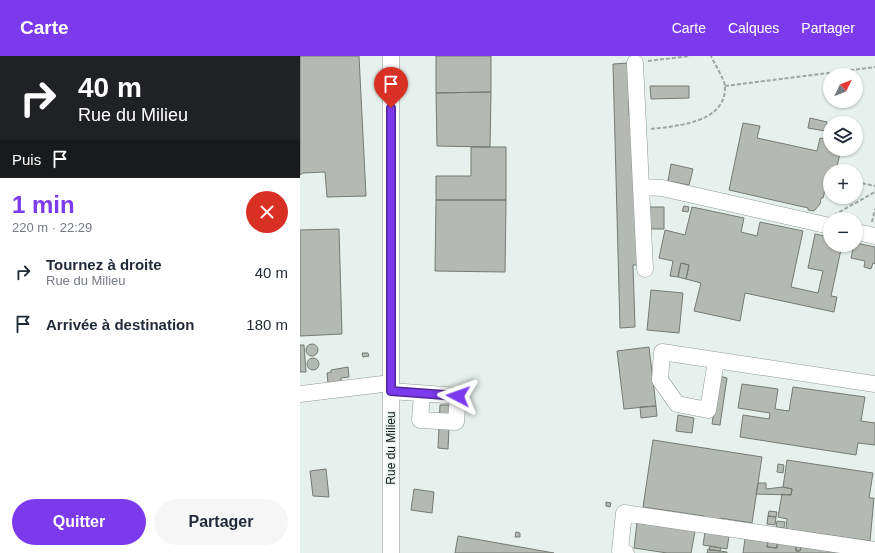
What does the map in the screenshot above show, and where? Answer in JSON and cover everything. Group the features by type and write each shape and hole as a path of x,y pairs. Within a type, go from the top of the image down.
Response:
{"street":[{"name":"Rue du Milieu","path":"391,56 391,553"},
{"path":"635,63 645,269"},
{"path":"641,187 662,188 823,225"},
{"path":"863,233 875,236"},
{"path":"716,361 875,384"},
{"path":"300,394 391,387 422,394"},
{"path":"626,553 620,550 624,513 875,550"}],"path":[{"path":"635,63 690,56"},
{"path":"638,131 682,125 713,113 722,102 726,86 711,56"},
{"path":"726,86 875,67"},
{"path":"863,183 875,186"},
{"path":"844,212 875,192"}],"building":[{"path":"300,56 359,56 366,196 327,197 325,172 303,173 300,175"},
{"path":"436,56 491,56 491,92 436,93"},
{"path":"628,63 629,116 633,116 638,265 633,265 635,327 620,328 613,64"},
{"path":"650,86 689,86 689,98 651,99"},
{"path":"491,92 490,147 437,146 436,93"},
{"path":"810,118 823,121 823,131 808,128"},
{"path":"743,123 760,126 757,138 817,151 820,138 823,139 823,156 839,156 838,164 823,164 823,198 821,198 820,204 814,211 808,210 808,208 729,190"},
{"path":"471,147 506,147 506,200 436,200 436,176 471,176"},
{"path":"671,164 693,169 689,185 668,181"},
{"path":"436,200 506,200 505,272 435,271"},
{"path":"684,206 689,207 688,212 682,211"},
{"path":"648,207 664,207 664,229 648,229"},
{"path":"692,207 744,218 741,232 757,236 760,222 803,231 791,287 818,293 823,271 808,268 815,234 823,236 823,252 840,252 831,296 837,297 834,312 745,293 740,321 694,311 701,283 686,279 689,265 681,263 678,277 670,276 673,261 659,258 665,230 685,235"},
{"path":"339,229 342,334 300,336 300,230"},
{"path":"863,244 875,247 875,264 873,263 871,269 864,267 865,261 851,258 852,252 863,252"},
{"path":"681,263 689,265 686,279 678,277"},
{"path":"651,290 683,293 679,333 647,330"},
{"path":"310,344 314,344 318,350 314,356 310,356 306,352 306,348"},
{"path":"300,345 304,345 306,372 300,372"},
{"path":"649,347 656,406 624,409 617,351"},
{"path":"362,353 368,353 369,356 363,357"},
{"path":"311,358 315,358 319,364 315,370 311,370 307,366 307,362"},
{"path":"348,367 349,377 341,378 341,381 328,383 327,373 331,372 331,370"},
{"path":"719,376 727,378 720,425 712,424"},
{"path":"742,384 778,389 775,409 789,411 793,387 865,397 861,421 875,423 875,445 858,443 856,455 740,437 743,415 769,419 770,413 738,408"},
{"path":"440,405 450,405 448,449 438,448"},
{"path":"656,406 657,416 641,418 640,407"},
{"path":"678,415 694,418 692,433 676,431"},
{"path":"653,440 762,457 752,523 720,518 719,520 705,519 704,516 643,507"},
{"path":"787,460 873,473 869,498 874,498 870,541 786,529 787,519 778,517 782,494 791,495 792,489 783,487"},
{"path":"778,464 784,465 783,473 777,472"},
{"path":"326,469 329,497 313,496 310,471"},
{"path":"758,483 766,483 766,489 783,487 792,489 791,495 756,494"},
{"path":"414,489 434,492 432,513 411,510"},
{"path":"606,502 611,503 610,507 606,506"},
{"path":"769,511 777,512 776,517 768,516"},
{"path":"768,516 776,517 775,525 767,524"},
{"path":"777,521 785,522 784,528 776,527"},
{"path":"637,523 695,531 691,553 667,553 634,548"},
{"path":"516,532 520,533 520,537 515,537"},
{"path":"705,532 729,536 727,549 703,545"},
{"path":"458,536 554,553 455,553"},
{"path":"745,539 768,542 767,547 777,548 777,543 796,546 796,551 800,551 801,547 843,553 743,553"},
{"path":"768,542 777,543 777,548 767,547"},
{"path":"710,546 721,548 720,551 709,550"},
{"path":"796,546 801,547 800,551 796,551"},
{"path":"708,549 727,552 727,553 707,553"}],"route":[{"path":"391,108 391,391 458,396"}]}
